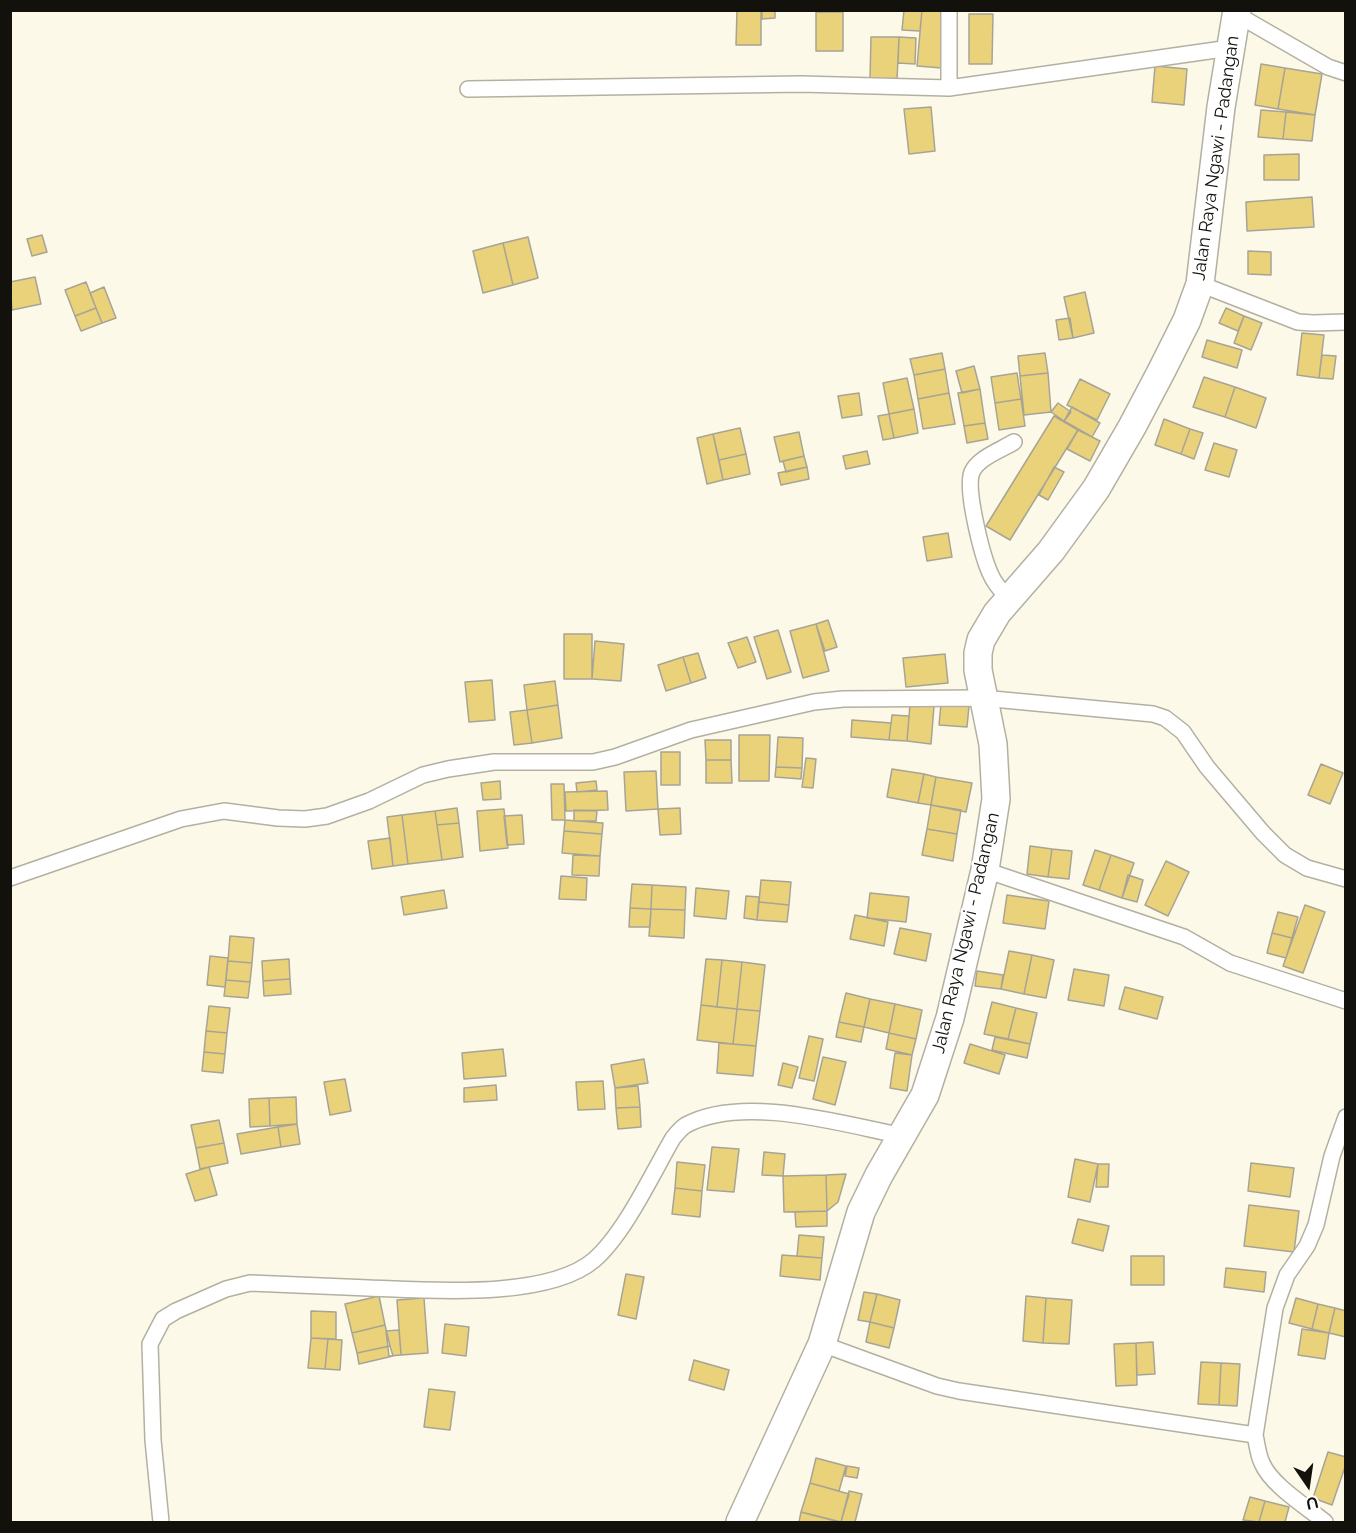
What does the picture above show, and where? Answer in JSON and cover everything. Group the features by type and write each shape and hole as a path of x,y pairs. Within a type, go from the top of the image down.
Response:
{"highway":[{"name":"Jalan Raya Ngawi - Padangan","path":"740,1522 822,1344 861,1212 879,1175 925,1095 950,1018 985,870 995,817 993,744 978,670 981,640 997,613 1051,551 1096,489 1157,380 1187,320 1200,284 1221,107 1237,12"}],"street":[{"path":"949,10 949,88"},
{"path":"1237,12 1328,67 1346,73"},
{"path":"468,89 801,84 949,88 1230,48"},
{"path":"1200,284 1298,322 1346,322"},
{"path":"1009,599 998,587 984,558 970,486 972,472 981,462 1014,442"},
{"path":"10,878 181,819 224,811 278,818 305,819 327,816 369,801 423,775 470,764 593,762 615,757 691,730 814,702 843,699 982,698 1153,714 1165,718 1183,732 1208,766 1284,855 1307,867 1346,879"},
{"path":"985,870 1184,937 1230,963 1346,1001"},
{"path":"161,1522 153,1440 150,1344 163,1319 176,1311 226,1288 250,1283 427,1290 486,1289 518,1287 576,1272 594,1260 609,1244 622,1226 673,1138 683,1126 722,1113 780,1113 903,1136"},
{"path":"1325,1522 1265,1470 1255,1435 1275,1308 1287,1275 1307,1246 1316,1225 1332,1156 1346,1117"},
{"path":"822,1344 937,1386 959,1391 1255,1435"}],"building":[{"path":"737,10 761,10 761,45 736,45"},
{"path":"762,10 775,10 775,18 762,19"},
{"path":"904,10 922,10 920,31 902,30"},
{"path":"922,10 947,11 942,68 917,66"},
{"path":"816,12 843,12 843,51 816,51"},
{"path":"969,14 993,14 992,64 969,64"},
{"path":"871,37 899,37 897,80 870,79"},
{"path":"899,37 916,38 915,64 898,63"},
{"path":"1261,64 1285,68 1278,109 1255,105"},
{"path":"1155,66 1187,69 1184,105 1152,102"},
{"path":"1285,68 1322,74 1315,115 1278,109"},
{"path":"931,107 935,151 909,154 904,109"},
{"path":"1261,110 1286,112 1283,139 1258,137"},
{"path":"1286,112 1315,115 1312,141 1283,139"},
{"path":"1299,154 1299,180 1264,180 1264,155"},
{"path":"1312,197 1314,227 1247,231 1246,202"},
{"path":"42,235 47,252 32,256 27,239"},
{"path":"528,237 538,278 513,285 503,243"},
{"path":"503,243 513,285 483,293 473,251"},
{"path":"1248,251 1271,252 1271,275 1248,274"},
{"path":"35,277 41,304 12,310 10,282"},
{"path":"86,282 96,308 75,316 65,290"},
{"path":"104,287 116,318 102,323 90,293"},
{"path":"1085,292 1094,333 1073,338 1064,297"},
{"path":"96,308 102,323 81,331 75,316"},
{"path":"1226,308 1244,316 1238,331 1219,323"},
{"path":"1244,316 1262,323 1251,350 1234,343"},
{"path":"1070,318 1073,338 1059,340 1056,320"},
{"path":"1302,333 1324,335 1319,378 1297,375"},
{"path":"1207,340 1242,350 1237,368 1202,357"},
{"path":"942,353 945,369 914,375 910,359"},
{"path":"1045,353 1048,373 1020,376 1018,356"},
{"path":"1322,355 1336,356 1333,379 1319,378"},
{"path":"974,366 980,389 962,393 956,371"},
{"path":"945,369 949,393 918,399 914,375"},
{"path":"1017,373 1021,399 995,403 991,377"},
{"path":"1048,373 1051,412 1024,415 1020,376"},
{"path":"1204,377 1235,387 1225,417 1193,407"},
{"path":"907,378 914,409 889,414 883,383"},
{"path":"1080,379 1110,394 1097,420 1067,405"},
{"path":"1235,387 1266,398 1256,428 1225,417"},
{"path":"980,389 985,423 964,426 958,393"},
{"path":"859,393 862,415 842,418 838,396"},
{"path":"949,393 955,424 923,429 918,399"},
{"path":"1021,399 1025,426 999,430 995,403"},
{"path":"1058,403 1071,412 1064,421 1051,412"},
{"path":"1072,407 1100,423 1092,437 1064,421"},
{"path":"914,409 918,433 894,438 889,414"},
{"path":"889,414 894,438 883,440 878,416"},
{"path":"1054,416 1078,430 1010,540 986,526"},
{"path":"1164,419 1190,429 1181,454 1155,445"},
{"path":"985,423 988,439 967,443 964,426"},
{"path":"740,428 746,454 719,460 713,434"},
{"path":"1190,429 1203,433 1194,459 1181,454"},
{"path":"1078,430 1100,441 1090,461 1067,449"},
{"path":"799,432 804,456 780,462 774,437"},
{"path":"713,434 723,480 707,484 697,438"},
{"path":"1214,443 1237,450 1229,477 1205,470"},
{"path":"867,451 870,464 846,469 843,456"},
{"path":"746,454 750,474 723,480 719,460"},
{"path":"804,456 807,467 786,472 783,461"},
{"path":"807,467 809,479 781,485 778,473"},
{"path":"1054,467 1064,472 1048,500 1039,495"},
{"path":"948,533 952,557 927,561 923,537"},
{"path":"828,620 837,647 825,651 816,624"},
{"path":"816,624 829,671 803,678 790,631"},
{"path":"778,630 791,672 767,679 754,637"},
{"path":"564,634 592,634 592,679 564,679"},
{"path":"747,637 756,662 738,668 728,643"},
{"path":"595,641 624,644 621,681 592,679"},
{"path":"698,653 706,678 691,683 683,657"},
{"path":"945,654 948,683 906,687 903,658"},
{"path":"683,657 691,683 666,691 658,665"},
{"path":"492,680 495,720 469,722 465,682"},
{"path":"555,681 558,705 527,710 524,685"},
{"path":"910,704 934,706 931,744 907,741"},
{"path":"941,704 969,706 967,727 939,725"},
{"path":"558,705 562,738 532,743 527,710"},
{"path":"527,710 532,743 514,745 510,712"},
{"path":"892,715 909,716 907,741 889,740"},
{"path":"852,720 891,723 889,740 851,737"},
{"path":"739,735 770,735 769,781 739,781"},
{"path":"778,737 803,738 802,768 776,767"},
{"path":"705,740 731,740 731,760 706,760"},
{"path":"661,752 680,752 680,785 661,785"},
{"path":"806,758 816,759 813,788 802,787"},
{"path":"706,760 731,760 732,783 706,783"},
{"path":"1321,764 1343,773 1330,804 1308,795"},
{"path":"776,767 802,768 801,779 775,777"},
{"path":"892,769 924,774 918,803 887,797"},
{"path":"656,771 658,809 626,811 624,772"},
{"path":"924,774 936,777 931,805 918,803"},
{"path":"936,777 972,783 966,812 931,805"},
{"path":"500,781 501,799 483,800 481,783"},
{"path":"596,781 597,790 577,792 576,783"},
{"path":"551,784 564,784 565,820 552,820"},
{"path":"607,791 608,810 566,811 565,792"},
{"path":"931,805 961,810 957,834 927,829"},
{"path":"457,808 459,823 437,825 435,811"},
{"path":"680,808 681,834 660,835 658,809"},
{"path":"504,809 508,848 480,851 477,811"},
{"path":"574,810 597,811 596,821 574,821"},
{"path":"435,811 442,860 408,864 402,815"},
{"path":"402,815 408,864 393,866 387,817"},
{"path":"522,815 524,844 507,845 504,816"},
{"path":"565,820 603,823 602,834 564,831"},
{"path":"459,823 463,857 442,860 437,825"},
{"path":"927,829 957,834 953,861 922,855"},
{"path":"564,831 602,834 600,856 562,853"},
{"path":"390,838 393,866 372,869 368,841"},
{"path":"1030,846 1052,849 1048,877 1027,874"},
{"path":"1052,849 1072,851 1069,879 1048,877"},
{"path":"1095,850 1111,855 1099,890 1083,885"},
{"path":"573,855 600,856 599,876 572,875"},
{"path":"1111,855 1134,863 1122,898 1099,890"},
{"path":"1166,861 1189,872 1168,916 1145,905"},
{"path":"1128,875 1143,880 1137,902 1122,898"},
{"path":"561,876 587,878 586,900 559,899"},
{"path":"761,880 791,882 789,905 759,902"},
{"path":"632,884 652,885 651,909 630,908"},
{"path":"652,885 686,887 685,910 651,909"},
{"path":"696,888 729,891 726,919 694,916"},
{"path":"444,890 447,908 404,915 401,897"},
{"path":"870,893 909,897 906,922 867,918"},
{"path":"1007,895 1049,901 1045,929 1003,923"},
{"path":"746,896 759,897 757,920 744,918"},
{"path":"759,902 789,905 787,922 757,920"},
{"path":"1305,905 1325,912 1303,973 1283,966"},
{"path":"630,908 651,909 650,927 629,927"},
{"path":"651,909 685,910 684,938 649,936"},
{"path":"1278,912 1298,917 1292,938 1272,933"},
{"path":"855,915 888,922 884,946 850,939"},
{"path":"900,928 931,934 926,961 894,954"},
{"path":"1272,933 1292,938 1286,958 1267,953"},
{"path":"230,936 254,938 252,963 228,961"},
{"path":"1009,951 1032,955 1024,994 1001,989"},
{"path":"1032,955 1054,960 1046,998 1024,994"},
{"path":"210,956 228,958 225,987 207,985"},
{"path":"289,959 290,979 263,981 262,961"},
{"path":"706,959 722,960 717,1007 701,1005"},
{"path":"722,960 742,962 737,1009 717,1007"},
{"path":"228,961 252,963 250,982 226,980"},
{"path":"742,962 765,965 760,1011 737,1009"},
{"path":"1074,969 1109,975 1104,1006 1068,1000"},
{"path":"977,971 1003,975 1001,989 975,986"},
{"path":"290,979 291,994 264,996 263,981"},
{"path":"226,980 250,982 248,998 224,996"},
{"path":"1125,987 1163,997 1157,1019 1119,1009"},
{"path":"846,993 870,999 864,1027 839,1022"},
{"path":"870,999 895,1004 889,1033 864,1027"},
{"path":"992,1002 1016,1008 1008,1039 984,1034"},
{"path":"895,1004 922,1010 916,1039 889,1033"},
{"path":"701,1005 737,1009 733,1044 697,1040"},
{"path":"209,1006 230,1008 227,1033 206,1031"},
{"path":"1016,1008 1037,1013 1030,1044 1008,1039"},
{"path":"737,1009 760,1011 756,1046 733,1044"},
{"path":"839,1022 864,1027 861,1042 836,1037"},
{"path":"206,1031 227,1033 225,1054 204,1052"},
{"path":"889,1033 916,1039 912,1055 886,1049"},
{"path":"809,1036 823,1039 814,1081 799,1078"},
{"path":"995,1037 1030,1044 1027,1058 992,1050"},
{"path":"719,1043 756,1046 753,1076 717,1073"},
{"path":"970,1044 1005,1055 999,1074 964,1063"},
{"path":"503,1049 506,1076 464,1079 462,1053"},
{"path":"204,1052 225,1054 223,1073 202,1071"},
{"path":"895,1053 912,1055 907,1091 890,1088"},
{"path":"823,1057 846,1062 835,1105 813,1099"},
{"path":"644,1059 648,1083 615,1088 611,1065"},
{"path":"783,1063 798,1067 792,1088 778,1085"},
{"path":"345,1079 351,1111 330,1115 324,1082"},
{"path":"603,1081 605,1109 578,1110 576,1082"},
{"path":"496,1085 497,1100 464,1102 464,1088"},
{"path":"638,1086 640,1107 616,1108 615,1088"},
{"path":"296,1097 297,1124 270,1126 269,1098"},
{"path":"269,1098 270,1126 250,1127 249,1099"},
{"path":"640,1107 641,1127 618,1129 616,1108"},
{"path":"219,1120 224,1143 196,1148 191,1125"},
{"path":"297,1124 300,1144 281,1147 278,1127"},
{"path":"278,1127 281,1147 241,1154 237,1134"},
{"path":"224,1143 228,1163 200,1169 196,1148"},
{"path":"712,1147 739,1149 734,1192 707,1190"},
{"path":"764,1152 785,1154 783,1176 762,1175"},
{"path":"1075,1159 1098,1164 1090,1202 1068,1197"},
{"path":"677,1162 705,1165 702,1191 675,1188"},
{"path":"1251,1163 1294,1168 1290,1197 1248,1191"},
{"path":"1098,1164 1109,1164 1108,1187 1096,1187"},
{"path":"209,1167 217,1195 195,1201 186,1174"},
{"path":"846,1174 838,1202 827,1211 826,1175"},
{"path":"826,1175 827,1211 784,1212 783,1176"},
{"path":"675,1188 702,1191 700,1217 672,1214"},
{"path":"1249,1205 1299,1211 1294,1252 1244,1246"},
{"path":"827,1211 827,1226 796,1227 795,1212"},
{"path":"1078,1219 1109,1226 1103,1251 1072,1243"},
{"path":"799,1235 824,1237 822,1258 797,1256"},
{"path":"782,1255 822,1258 820,1280 780,1276"},
{"path":"1131,1256 1164,1256 1164,1285 1131,1285"},
{"path":"1226,1268 1266,1272 1264,1292 1224,1287"},
{"path":"626,1274 644,1277 636,1319 618,1315"},
{"path":"864,1292 877,1294 870,1322 858,1320"},
{"path":"877,1294 900,1300 894,1328 870,1322"},
{"path":"379,1296 385,1325 352,1333 345,1304"},
{"path":"1026,1296 1046,1298 1043,1343 1023,1341"},
{"path":"424,1298 428,1353 401,1355 397,1300"},
{"path":"1046,1298 1072,1300 1069,1344 1043,1343"},
{"path":"1296,1298 1318,1304 1312,1329 1289,1323"},
{"path":"1318,1304 1335,1308 1329,1333 1312,1329"},
{"path":"1335,1308 1346,1311 1346,1337 1329,1333"},
{"path":"311,1311 336,1312 336,1339 311,1338"},
{"path":"870,1322 894,1328 889,1348 866,1342"},
{"path":"445,1324 469,1327 466,1356 442,1353"},
{"path":"385,1325 390,1346 357,1353 352,1333"},
{"path":"1302,1329 1329,1333 1325,1359 1298,1355"},
{"path":"399,1330 401,1355 389,1356 386,1331"},
{"path":"311,1338 328,1339 325,1369 308,1368"},
{"path":"328,1339 342,1340 340,1370 325,1369"},
{"path":"1153,1342 1155,1374 1137,1375 1136,1343"},
{"path":"1136,1343 1137,1385 1116,1386 1114,1344"},
{"path":"390,1346 393,1356 359,1364 357,1353"},
{"path":"694,1360 729,1370 724,1390 689,1380"},
{"path":"1201,1362 1221,1363 1219,1405 1198,1404"},
{"path":"1221,1363 1240,1364 1237,1406 1219,1405"},
{"path":"429,1389 455,1392 450,1430 424,1427"},
{"path":"1328,1452 1346,1457 1346,1464 1332,1505 1313,1498"},
{"path":"816,1458 846,1466 839,1491 810,1483"},
{"path":"847,1466 859,1468 857,1478 845,1476"},
{"path":"810,1483 849,1494 841,1522 801,1512"},
{"path":"849,1491 862,1494 855,1522 841,1522"},
{"path":"1250,1497 1265,1501 1259,1522 1243,1520"},
{"path":"1265,1501 1289,1507 1285,1522 1259,1522"},
{"path":"801,1512 839,1522 799,1522"}]}
